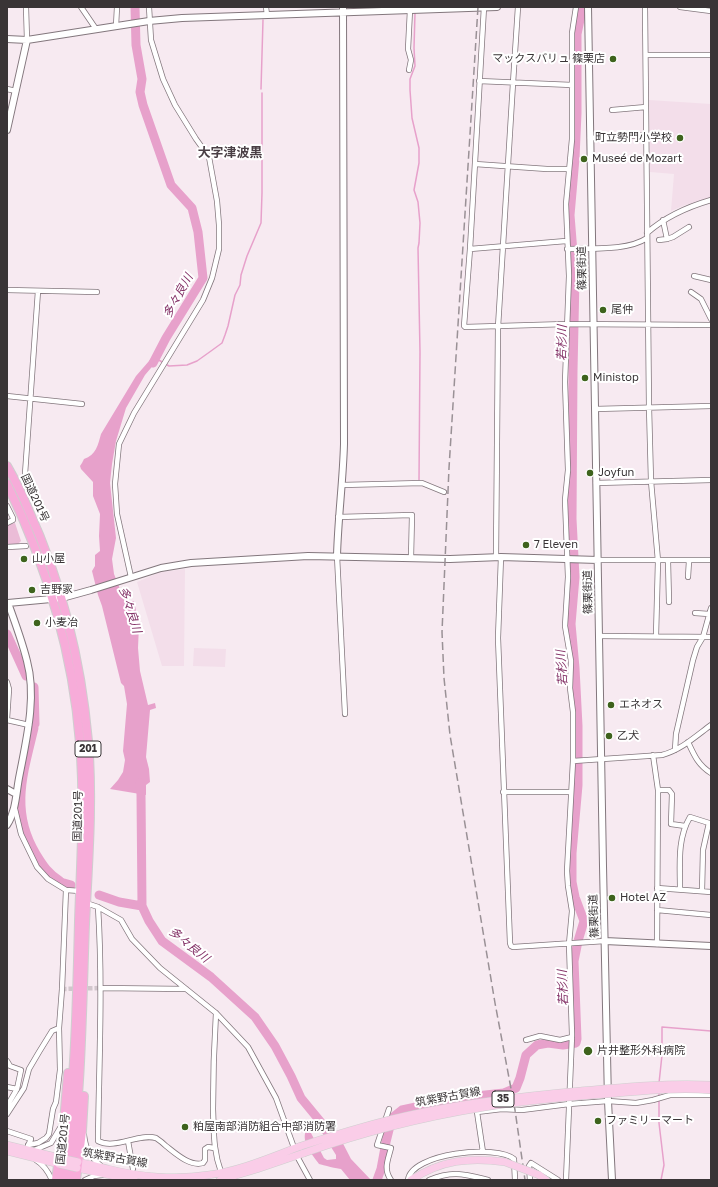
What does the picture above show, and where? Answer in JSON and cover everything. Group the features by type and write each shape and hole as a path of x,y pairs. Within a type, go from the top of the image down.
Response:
{"highway":[{"name":"国道201号","path":"7,466 36,527 75,651 88,743 89,822 86,903 82,923 72,1092 62,1180"},
{"name":"国道201号","path":"7,484 58,599 80,742 82,820 80,891 82,923 79,1092 70,1180"},
{"name":"201","path":"56,1180 67,1082 75,949 82,923"},
{"name":"201","path":"76,1180 83,1118 87,1027 89,941 82,923"}],"main road":[{"name":"筑紫野古賀線","path":"301,1152 342,1133 414,1114 487,1101 649,1084 711,1085"},
{"name":"筑紫野古賀線","path":"104,1171 166,1177 207,1176 222,1178 257,1169 301,1152 380,1128 486,1106 668,1089 711,1090"},
{"name":"筑紫野古賀線","path":"7,1145 29,1150 59,1161 104,1171 134,1180"},
{"name":"筑紫野古賀線","path":"7,1152 29,1150"},
{"path":"411,1180 440,1165 459,1160 478,1159 504,1162 539,1175 546,1180"}],"street":[{"path":"7,128 27,40 26,7"},
{"path":"80,7 96,29"},
{"path":"117,7 117,26"},
{"path":"129,578 117,514 115,484 119,444 134,413 203,300 212,278 219,249 217,201 209,156 175,105 163,79 151,40 148,22 149,7"},
{"path":"266,7 266,15"},
{"path":"484,7 464,326 498,327 568,324 711,325"},
{"path":"7,39 27,40 117,26 182,18 343,10 496,7"},
{"path":"518,7 512,83 504,245 498,327 498,638 510,944 511,946 605,942 711,946"},
{"path":"566,1180 572,1037 569,944 572,911 567,871 573,761 573,712 570,688 571,661 565,626 568,558 565,500 568,470 565,382 569,276 566,241 566,204 572,138 572,34 576,7"},
{"name":"篠栗街道","path":"588,7 608,1101 612,1179"},
{"path":"645,7 649,407 651,481 658,561 656,636"},
{"path":"680,7 711,11"},
{"path":"409,70 410,60 408,49 410,8"},
{"path":"343,10 344,444 342,485 338,517 337,556 345,714"},
{"path":"646,54 711,54"},
{"path":"479,81 572,85"},
{"path":"7,89 16,91"},
{"path":"612,110 646,107"},
{"path":"590,138 646,135"},
{"path":"475,164 569,170"},
{"path":"567,249 624,246 640,242 664,220 673,214 711,200"},
{"path":"664,220 667,239"},
{"path":"659,240 673,237 689,228"},
{"path":"470,249 566,241"},
{"path":"694,276 711,280"},
{"path":"7,290 97,292"},
{"path":"32,490 25,474 38,291"},
{"path":"691,292 701,299 711,319"},
{"path":"7,396 82,404"},
{"path":"595,409 711,406"},
{"path":"596,483 711,480"},
{"path":"342,485 422,484 444,492"},
{"path":"7,506 13,518 13,520 7,523"},
{"path":"338,517 412,515 411,558"},
{"path":"7,547 26,546"},
{"path":"7,825 13,814 29,725 30,706 29,672 27,660 8,603 58,599 161,568 183,564 308,556 450,559 498,557 658,561 711,560"},
{"path":"688,560 688,577"},
{"path":"668,561 668,602"},
{"path":"675,750 676,734 693,660 697,646 703,637 711,608"},
{"path":"695,613 709,614"},
{"path":"599,636 711,637"},
{"path":"7,682 9,689 7,720 29,725"},
{"path":"573,761 662,755 675,750 711,725"},
{"path":"688,742 696,760 711,773"},
{"path":"653,755 658,790 657,944"},
{"path":"7,789 16,794"},
{"path":"658,790 669,790 672,794 671,824 685,826"},
{"path":"503,792 571,792"},
{"path":"14,808 21,834 37,867 48,879 66,890 80,891"},
{"path":"680,890 681,838 690,817 710,823 709,833 702,850 702,891"},
{"path":"657,888 711,892"},
{"path":"29,1150 50,1134 53,1109 56,1102 60,1070 59,1028 66,890"},
{"path":"86,903 98,907 121,920 132,939 160,968 216,1013 248,1047 276,1098 292,1145"},
{"path":"98,907 101,988 98,1141 103,1144 150,1137 157,1139 177,1155 193,1163 200,1164 205,1160 205,1149 208,1147 214,1148"},
{"path":"657,910 711,915"},
{"path":"101,988 186,989"},
{"path":"216,1013 213,1086 214,1148 222,1178"},
{"path":"7,1114 24,1088 29,1070 39,1052 52,1031 59,1028"},
{"path":"526,1040 540,1036 560,1040 572,1037"},
{"path":"7,1061 10,1066 21,1070 17,1089 7,1106"},
{"path":"29,1150 51,1143 59,1132 67,1082"},
{"path":"7,1087 17,1089"},
{"path":"483,1152 477,1112 502,1109 522,1110 608,1101 636,1103 670,1095 711,1095"},
{"path":"389,1109 377,1146 391,1148 386,1168 386,1174 391,1180"},
{"path":"83,1118 85,1146 90,1156 104,1171 85,1180"},
{"path":"51,1124 59,1132"},
{"path":"7,1131 31,1139 29,1150"},
{"path":"128,1141 133,1169"},
{"path":"29,1150 49,1172 52,1180"},
{"path":"301,1152 310,1180"},
{"path":"408,1180 410,1172 415,1168 434,1159 462,1152 483,1152 510,1156 514,1160 515,1180"},
{"path":"530,1180 528,1166 531,1163 558,1180"},
{"path":"429,1180 440,1175 460,1173 488,1180"}],"shaded area":[{"name":"町立勢門小学校","path":"649,100 711,104 711,198 685,205 671,211 674,174 650,172"},
{"path":"15,523 21,541 18,544 7,544 7,525"},
{"path":"185,569 184,666 162,666 137,582 161,572"},
{"path":"194,648 226,649 225,667 193,666"}],"water":[{"path":"156,353 162,355 145,375 126,408 116,441 110,483 116,538 112,559 114,574 127,601 134,601 139,625 138,648 140,671 148,705 155,703 156,708 150,710 146,757 150,782 146,785 146,795 110,789 123,772 125,760 123,751 127,704 124,686 121,683 92,571 95,566 95,555 100,551 100,514 93,496 93,482 80,466 84,459 94,452 101,434 136,376"},
{"path":"319,1122 336,1130 351,1159 371,1180 350,1180 341,1169 319,1164 306,1144 306,1130 311,1133 324,1158 327,1160 336,1159 336,1155 321,1131 317,1123"}],"waterway":[{"name":"多々良川","path":"135,7 136,45 142,79 140,92 143,105 171,185 192,208 198,232 203,278 166,338 153,363"},
{"name":"若杉川","path":"377,1180 381,1169 392,1118 402,1110 458,1098 504,1093 516,1088 526,1055 537,1045 548,1043 563,1045 576,1043 577,1039 574,961 584,921 575,897 572,882 572,853 578,785 578,726 571,624 575,577 572,519 575,278 570,215 577,113 577,34 582,7"},
{"path":"415,13 415,66 410,79 410,90 412,118 419,148 419,163 414,190 418,202 420,223 418,248 420,352 419,481"},
{"path":"261,89 263,20"},
{"path":"157,359 169,366 187,365 197,361 222,343 228,326 235,295 240,285 241,275 247,256 261,223 262,93"},
{"path":"7,634 26,676"},
{"path":"34,687 35,724"},
{"path":"34,728 26,761 21,792 23,823 28,838 39,859 49,872 60,881"},
{"name":"多々良川","path":"140,783 142,906 149,921 162,941 211,977 255,1017 275,1046 301,1098 329,1132"},
{"path":"64,883 71,885"},
{"path":"99,895 119,902 142,906"},
{"path":"659,1083 662,1055 662,1027 711,1031"},
{"path":"659,1093 659,1123 664,1165 661,1180"}],"tunnel":[{"path":"62,989 101,988"}],"railway":[{"path":"478,7 449,468 442,632 444,678 450,735 495,1003 515,1110 525,1180"}],"place":[{"name":"マックスバリュ 篠栗店","path":"613,59"},
{"name":"町立勢門小学校","path":"680,138"},
{"name":"Museé de Mozart","path":"584,159"},
{"name":"尾仲","path":"603,310"},
{"name":"Ministop","path":"585,378"},
{"name":"Joyfun","path":"590,473"},
{"name":"7 Eleven","path":"526,545"},
{"name":"山小屋","path":"24,559"},
{"name":"吉野家","path":"32,590"},
{"name":"小麦冶","path":"37,623"},
{"name":"エネオス","path":"611,705"},
{"name":"乙犬","path":"609,736"},
{"name":"Hotel AZ","path":"612,898"},
{"name":"片井整形外科病院","path":"588,1051"},
{"name":"ファミリーマート","path":"598,1121"},
{"name":"粕屋南部消防組合中部消防署","path":"185,1127"}],"district":[{"name":"大字津波黒","path":"230,153"}]}
